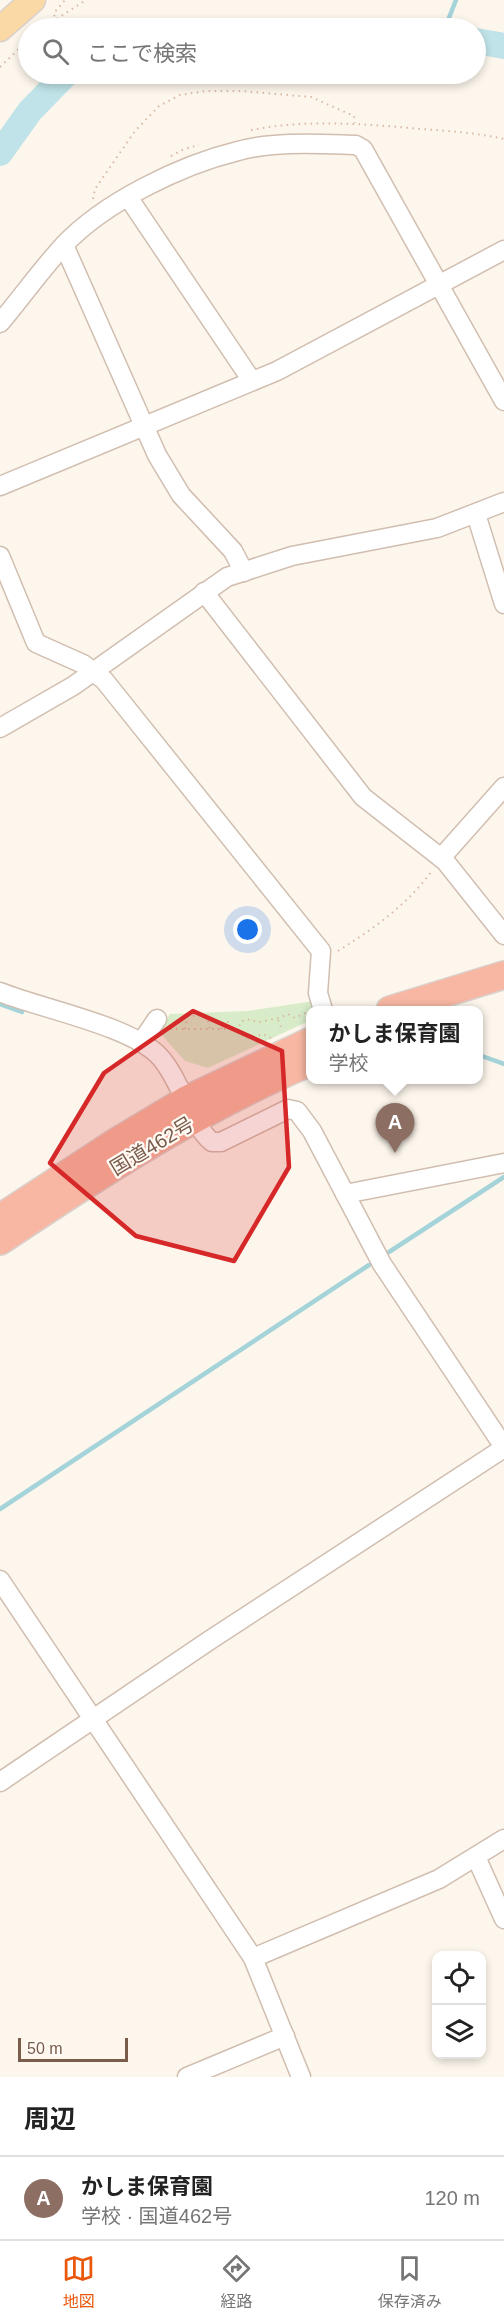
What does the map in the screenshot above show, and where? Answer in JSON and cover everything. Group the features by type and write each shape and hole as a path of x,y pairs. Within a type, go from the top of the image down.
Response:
{"highway":[{"path":"406,1006 504,975"},
{"path":"467,1006 504,994"},
{"name":"国道462号","path":"0,1241 191,1110 306,1044"},
{"name":"国道462号","path":"0,1218 116,1142 306,1064"}],"main road":[{"path":"0,29 33,0"}],"street":[{"path":"0,323 64,244 128,197 190,167 240,150 300,144 356,145 363,149 504,401"},
{"path":"128,197 252,381"},
{"path":"64,244 157,455 181,495 233,551 244,572"},
{"path":"0,486 277,371 504,250"},
{"path":"0,728 53,699 227,578 292,556 437,528 504,502"},
{"path":"476,514 504,604"},
{"path":"0,556 36,643 83,664 104,680 321,951 318,993 322,1006"},
{"path":"204,592 363,797 441,858 504,935"},
{"path":"441,858 504,787"},
{"path":"0,992 142,1041 153,1049 168,1067 206,1137 212,1142 221,1143 288,1109 297,1111 309,1125 382,1264 504,1447 210,1640 0,1782"},
{"path":"142,1041 162,1024"},
{"path":"345,1194 504,1163"},
{"path":"0,1580 254,1958 301,2077"},
{"path":"254,1958 439,1879 504,1839"},
{"path":"476,1857 504,1919"},
{"path":"187,2077 285,2036"}],"path":[{"path":"55,18 54,13 65,0"},
{"path":"58,18 86,0"},
{"path":"0,67 18,50"},
{"path":"93,202 95,189 135,131 159,106 180,95 206,91 242,91 311,97 354,116 355,123"},
{"path":"321,957 333,954 369,932 396,911 441,858"},
{"path":"238,1029 241,1022 246,1019 259,1022 288,1014 295,1018 306,1013"},
{"path":"185,1030 188,1016 202,1016 208,1020 210,1030"},
{"path":"278,1020 282,1026 283,1036"},
{"path":"222,1029 221,1025 227,1021 231,1025 230,1029"},
{"path":"162,1024 185,1030 238,1029"},
{"path":"238,1029 244,1037 252,1038 263,1034 272,1041"}],"highlighted area":[{"path":"193,1011 282,1051 289,1167 234,1261 136,1236 50,1163 104,1073"}],"green space":[{"path":"314,1001 315,1006 306,1006 306,1022 208,1068 185,1061 159,1032 170,1014 247,1011"}],"waterway":[{"path":"449,18 456,0"},
{"path":"486,43 504,46"},
{"path":"0,153 30,111 56,84"},
{"path":"0,1004 22,1012"},
{"path":"483,1056 504,1064"},
{"path":"389,1252 504,1177"},
{"path":"0,1509 369,1265"}],"place":[{"name":"かしま保育園","path":"395,1153"}]}
